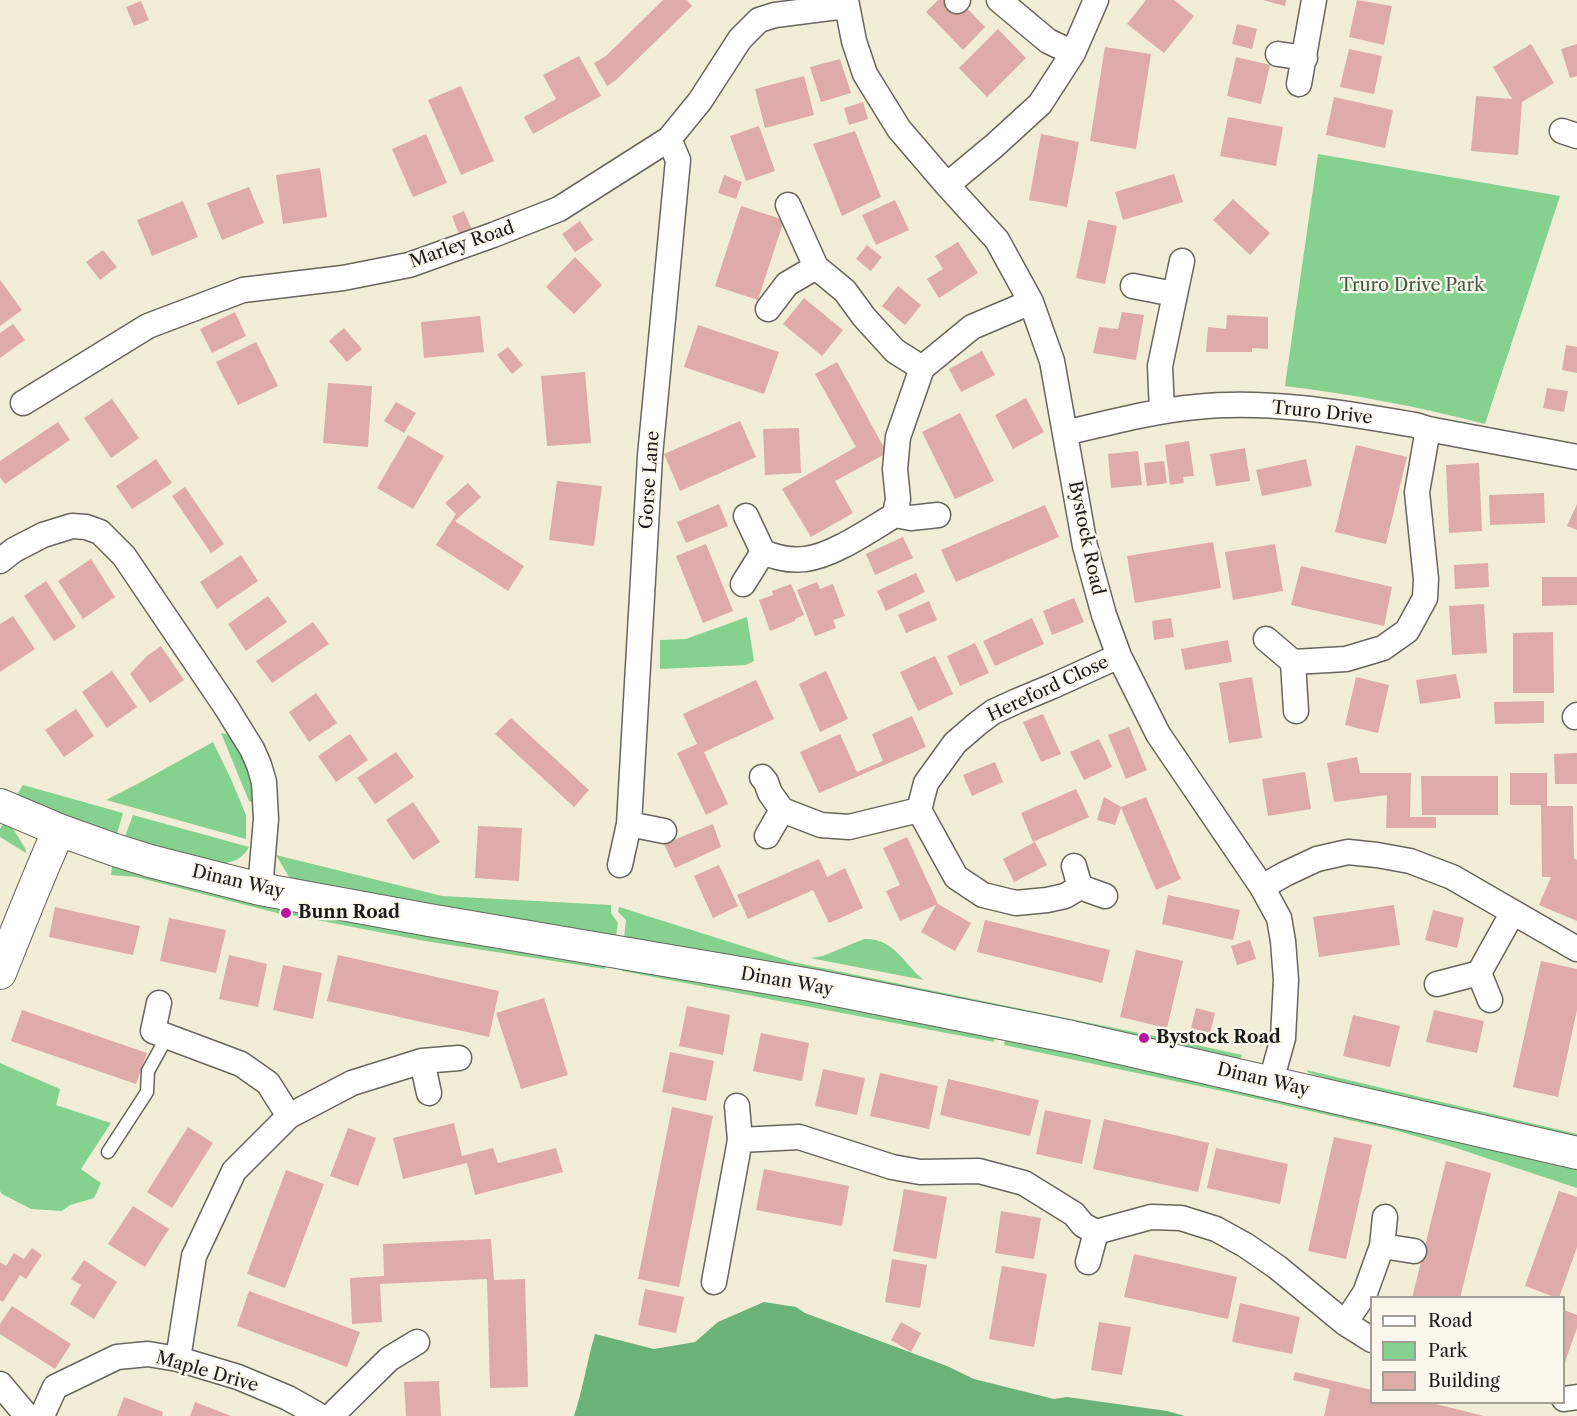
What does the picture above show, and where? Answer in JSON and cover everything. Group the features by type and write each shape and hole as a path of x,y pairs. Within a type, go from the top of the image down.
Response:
{"street":[{"path":"999,0 1048,41 1072,53"},
{"path":"947,185 1040,104 1072,53 1096,0"},
{"path":"1299,84 1314,0"},
{"name":"Marley Road","path":"23,403 148,326 243,290 343,278 409,265 559,209 669,139 700,101 740,39 759,20 775,15 846,3"},
{"name":"Bystock Road","path":"846,3 854,41 865,74 899,129 998,240 1031,302 1052,361 1085,546 1104,615 1119,656 1158,734 1262,888 1279,918 1287,980 1282,1038 1271,1081"},
{"path":"1278,54 1305,58"},
{"name":"Gorse Lane","path":"620,865 630,824 650,456 678,160 669,139"},
{"path":"788,205 816,267 844,291 895,351 922,368"},
{"path":"1162,411 1160,366 1182,261"},
{"path":"768,309 787,284 816,267"},
{"path":"1133,286 1174,294"},
{"path":"895,515 898,499 895,469 898,437 922,368 972,327 1031,302"},
{"name":"Truro Drive","path":"1065,433 1162,411 1198,406 1245,405 1332,411 1577,457"},
{"path":"1266,639 1293,662 1346,659 1383,648 1407,631 1425,598 1426,579 1418,492 1428,429"},
{"path":"746,516 763,552 792,560 816,557 857,538 895,515 910,518 938,515"},
{"path":"0,561 14,550 43,535 72,526 87,527 100,532 124,556 226,706 259,765 264,782 266,819 260,889"},
{"path":"743,584 763,552"},
{"name":"Hereford Close","path":"919,810 926,783 955,743 977,724 993,712 1119,656"},
{"path":"1293,662 1296,711"},
{"path":"762,777 782,810 821,825 849,827 919,810 956,877 983,895 1016,903 1047,900 1065,896 1077,877 1105,896"},
{"name":"Dinan Way","path":"0,805 59,830 150,861 260,889 811,986 1072,1037 1577,1153"},
{"path":"766,836 782,810"},
{"path":"630,824 664,831"},
{"path":"0,973 42,866 59,830"},
{"path":"1262,888 1317,859 1348,852 1410,861 1452,877 1577,949"},
{"path":"1437,984 1479,973 1513,912"},
{"path":"1479,973 1490,1000"},
{"path":"159,1003 153,1031 241,1064 268,1083 288,1116"},
{"path":"178,1359 194,1256 234,1172 288,1116 352,1083 422,1061 459,1058"},
{"path":"422,1061 429,1093"},
{"path":"714,1282 740,1140 737,1106"},
{"path":"740,1140 799,1137 892,1167 920,1172 979,1171 1024,1183 1074,1214 1083,1225 1096,1232 1151,1217 1182,1218 1216,1228 1277,1267 1345,1323 1370,1339"},
{"path":"1345,1323 1365,1293 1382,1246 1385,1217"},
{"path":"1088,1262 1096,1232"},
{"path":"1382,1246 1414,1251"},
{"path":"331,1416 389,1359 417,1342"},
{"name":"Maple Drive","path":"42,1416 55,1387 117,1357 148,1354 178,1359 238,1377 288,1398 320,1416"},
{"path":"0,1384 27,1416"}],"lane":[{"path":"108,1152 147,1092 148,1071 167,1037"}],"green space":[{"name":"Truro Drive Park","path":"1318,154 1560,196 1485,424 1386,402 1285,386"},
{"path":"747,617 754,661 746,665 660,669 660,640 686,639"},
{"path":"221,733 228,735 238,744 245,759 256,800 249,801"},
{"path":"213,742 246,815 246,839 106,800 143,781"},
{"path":"23,785 123,813 116,837 15,798"},
{"path":"133,815 249,847 232,862 217,865 124,839"},
{"path":"3,823 14,830 26,853 0,837"},
{"path":"276,855 442,896 611,905 611,913 618,923 616,936 303,884 289,877"},
{"path":"112,866 205,892 283,909 281,914 136,877 111,875"},
{"path":"619,907 793,962 1139,1033 1137,1037 624,938 626,920 618,912"},
{"path":"292,911 606,964 605,969 425,941 291,915"},
{"path":"864,939 877,940 892,948 924,980 810,958 823,956"},
{"path":"623,966 874,1012 995,1037 994,1042 622,971"},
{"path":"1150,1035 1242,1055 1240,1059 1232,1058 1148,1041"},
{"path":"1005,1039 1577,1167 1577,1188 1398,1131 1004,1045"},
{"path":"0,1063 60,1089 56,1105 111,1123 81,1169 101,1183 94,1198 70,1205 62,1211 31,1209 2,1194 0,1191"},
{"path":"1306,1070 1577,1134 1577,1139 1356,1088 1309,1073"},
{"path":"764,1302 796,1307 805,1313 947,1366 974,1379 1054,1399 1067,1397 1167,1411 1185,1416 574,1416 595,1334 654,1349 695,1342 718,1322"}],"building":[{"path":"663,0 687,0 692,6 607,86 594,63 606,56"},
{"path":"938,0 959,0 985,27 963,50 926,12"},
{"path":"1146,0 1174,0 1194,16 1164,53 1127,24"},
{"path":"1263,0 1286,0 1285,6"},
{"path":"1357,0 1392,6 1384,45 1349,37"},
{"path":"141,1 149,20 134,26 126,7"},
{"path":"1237,24 1257,29 1252,49 1232,44"},
{"path":"998,29 1026,58 987,97 959,68"},
{"path":"1531,44 1554,83 1522,102 1518,155 1471,151 1476,96 1512,99 1493,67"},
{"path":"1577,44 1577,76 1570,78 1561,49"},
{"path":"1105,47 1151,54 1136,149 1090,141"},
{"path":"1349,49 1382,56 1374,94 1340,87"},
{"path":"579,56 601,96 533,134 524,117 556,99 543,75"},
{"path":"1236,57 1270,65 1261,104 1227,96"},
{"path":"840,59 851,93 821,102 810,67"},
{"path":"804,76 814,115 765,128 755,89"},
{"path":"461,86 494,161 461,175 428,100"},
{"path":"1334,97 1393,110 1385,148 1326,135"},
{"path":"863,102 868,119 849,125 844,108"},
{"path":"1228,117 1283,127 1276,166 1220,156"},
{"path":"759,126 775,171 746,181 730,136"},
{"path":"855,131 881,197 842,216 813,144"},
{"path":"426,134 447,183 413,197 392,149"},
{"path":"1041,134 1079,142 1067,207 1029,200"},
{"path":"320,168 327,217 283,224 276,175"},
{"path":"1174,174 1183,202 1123,220 1115,192"},
{"path":"724,175 742,182 736,199 718,193"},
{"path":"249,187 264,223 222,240 207,203"},
{"path":"1233,199 1270,233 1250,255 1213,220"},
{"path":"895,200 909,230 876,245 862,215"},
{"path":"183,201 198,237 152,256 137,220"},
{"path":"741,206 784,220 758,300 715,286"},
{"path":"464,211 473,232 460,237 452,216"},
{"path":"1088,220 1117,226 1105,284 1076,278"},
{"path":"580,221 593,240 575,252 562,234"},
{"path":"958,242 978,273 939,298 927,279 943,269 935,256"},
{"path":"867,245 882,257 871,271 856,259"},
{"path":"103,250 117,267 100,280 86,262"},
{"path":"575,257 602,285 574,314 546,287"},
{"path":"0,280 22,310 0,326"},
{"path":"898,286 921,305 905,325 882,306"},
{"path":"804,298 843,330 822,356 783,324"},
{"path":"235,312 246,336 212,353 200,329"},
{"path":"1122,312 1144,315 1136,360 1093,353 1099,327 1118,329"},
{"path":"1227,315 1268,317 1268,349 1252,348 1252,352 1206,352 1208,327 1226,329"},
{"path":"480,316 484,352 424,358 421,322"},
{"path":"13,324 25,340 0,358 0,333"},
{"path":"698,325 779,352 764,394 684,367"},
{"path":"344,328 362,349 347,362 329,341"},
{"path":"256,342 278,386 238,405 216,362"},
{"path":"1566,345 1577,347 1577,373 1562,370"},
{"path":"508,347 523,365 512,374 497,355"},
{"path":"982,351 995,375 961,392 949,369"},
{"path":"837,362 887,453 835,481 853,513 811,537 782,489 856,447 815,374"},
{"path":"585,372 591,443 547,446 541,376"},
{"path":"328,383 372,386 368,447 323,443"},
{"path":"1547,388 1568,391 1564,412 1543,408"},
{"path":"1026,398 1044,432 1013,449 995,415"},
{"path":"112,399 139,438 111,458 84,418"},
{"path":"396,402 416,413 404,433 384,421"},
{"path":"960,413 994,481 955,499 922,432"},
{"path":"740,421 756,457 680,491 664,454"},
{"path":"58,422 70,440 5,484 0,477 0,461"},
{"path":"799,428 801,473 765,475 763,429"},
{"path":"408,435 444,456 413,509 377,488"},
{"path":"1189,441 1194,476 1183,477 1184,483 1170,485 1165,445"},
{"path":"1356,445 1407,457 1386,544 1335,532"},
{"path":"1245,448 1250,481 1216,486 1210,454"},
{"path":"1138,451 1142,485 1111,488 1108,454"},
{"path":"156,459 172,483 132,509 116,486"},
{"path":"1306,459 1312,486 1262,496 1256,470"},
{"path":"1164,461 1167,483 1147,486 1144,463"},
{"path":"1479,463 1482,531 1449,533 1446,465"},
{"path":"557,481 602,486 594,546 549,540"},
{"path":"468,483 481,497 455,521 524,566 508,591 436,545 456,514 445,503"},
{"path":"185,487 224,544 211,553 172,496"},
{"path":"1544,493 1545,523 1490,525 1489,495"},
{"path":"719,504 728,526 686,543 677,522"},
{"path":"1577,504 1577,530 1567,526"},
{"path":"1045,505 1059,537 956,582 941,550"},
{"path":"903,537 913,558 875,575 866,554"},
{"path":"1213,542 1221,588 1135,603 1127,556"},
{"path":"706,544 733,611 703,623 676,556"},
{"path":"1275,544 1283,591 1233,600 1225,552"},
{"path":"241,555 258,581 217,609 200,582"},
{"path":"91,559 115,597 83,619 58,581"},
{"path":"1488,563 1489,587 1455,589 1454,565"},
{"path":"1301,566 1392,587 1384,626 1291,605"},
{"path":"916,573 925,592 886,611 877,591"},
{"path":"1542,577 1577,577 1577,605 1542,606"},
{"path":"46,581 76,627 54,641 24,596"},
{"path":"817,582 820,589 833,584 845,616 833,620 836,628 815,636 797,590"},
{"path":"791,584 804,615 770,631 759,600 773,595 772,591"},
{"path":"268,596 287,622 246,651 228,624"},
{"path":"1074,598 1084,622 1052,635 1043,611"},
{"path":"929,601 937,620 906,633 898,615"},
{"path":"1484,604 1487,653 1452,655 1449,606"},
{"path":"13,616 35,649 0,672 0,624"},
{"path":"1032,618 1044,644 995,666 983,641"},
{"path":"1171,618 1174,637 1154,640 1152,621"},
{"path":"313,622 329,644 272,683 256,661"},
{"path":"1553,632 1554,693 1513,693 1513,633"},
{"path":"1228,640 1232,662 1185,670 1181,649"},
{"path":"975,643 989,673 960,686 947,656"},
{"path":"161,646 184,680 150,703 130,674 147,656"},
{"path":"935,656 953,694 918,711 900,672"},
{"path":"112,671 137,707 107,728 82,692"},
{"path":"826,671 848,719 820,732 799,684"},
{"path":"1456,674 1461,698 1420,704 1416,680"},
{"path":"1252,677 1262,738 1229,743 1219,683"},
{"path":"1356,677 1389,685 1378,733 1345,725"},
{"path":"756,680 774,719 704,752 728,804 706,815 677,753 697,744 683,714"},
{"path":"316,693 337,723 309,742 289,712"},
{"path":"1544,701 1544,723 1495,724 1494,702"},
{"path":"76,709 94,736 64,757 45,730"},
{"path":"1043,714 1061,754 1041,762 1023,722"},
{"path":"912,716 926,747 819,793 800,752 840,734 857,772 883,761 872,734"},
{"path":"511,718 589,790 574,807 495,734"},
{"path":"1129,727 1147,770 1126,779 1108,735"},
{"path":"350,734 368,760 336,782 318,756"},
{"path":"1099,739 1112,767 1084,780 1070,752"},
{"path":"396,752 414,777 375,804 357,778"},
{"path":"1577,753 1577,784 1555,784 1554,754"},
{"path":"1357,757 1360,773 1411,773 1410,817 1436,817 1436,828 1386,828 1387,795 1334,802 1327,763"},
{"path":"995,762 1003,782 972,796 963,775"},
{"path":"1305,772 1311,809 1268,816 1262,779"},
{"path":"1510,773 1547,773 1547,806 1573,806 1574,858 1577,860 1577,921 1539,905 1551,877 1542,877 1541,805 1510,805"},
{"path":"1421,776 1498,776 1498,815 1422,815"},
{"path":"1076,789 1089,817 1033,842 1021,813"},
{"path":"1104,797 1121,807 1146,797 1181,879 1156,890 1121,808 1115,825 1097,820"},
{"path":"413,802 440,842 413,860 386,820"},
{"path":"713,824 721,847 675,868 664,844"},
{"path":"478,826 522,828 519,881 475,878"},
{"path":"907,837 938,904 971,923 955,951 921,932 936,905 900,921 886,891 900,885 883,848"},
{"path":"1035,842 1047,865 1014,882 1003,859"},
{"path":"819,859 827,877 845,868 863,908 829,923 813,890 748,919 737,895"},
{"path":"719,865 738,906 713,918 694,876"},
{"path":"1168,895 1240,910 1233,940 1162,924"},
{"path":"1394,905 1400,945 1319,957 1313,917"},
{"path":"55,907 140,926 133,955 49,937"},
{"path":"1433,910 1464,918 1457,948 1425,940"},
{"path":"169,918 226,930 216,973 160,961"},
{"path":"985,920 1110,950 1102,983 977,952"},
{"path":"1250,940 1256,959 1237,965 1231,946"},
{"path":"1136,950 1183,961 1167,1028 1120,1017"},
{"path":"229,955 267,964 258,1007 219,999"},
{"path":"338,955 499,991 489,1037 327,1001"},
{"path":"1541,961 1577,969 1577,1010 1558,1097 1513,1087"},
{"path":"283,965 322,973 313,1019 273,1010"},
{"path":"544,998 568,1075 521,1089 496,1013"},
{"path":"687,1006 730,1015 723,1055 679,1046"},
{"path":"1196,1008 1215,1013 1210,1033 1191,1028"},
{"path":"22,1010 147,1053 136,1084 11,1041"},
{"path":"1434,1010 1484,1021 1477,1053 1426,1042"},
{"path":"1353,1015 1400,1026 1390,1067 1343,1056"},
{"path":"761,1033 809,1043 802,1081 753,1071"},
{"path":"670,1052 714,1061 706,1101 662,1092"},
{"path":"823,1069 865,1078 857,1115 815,1106"},
{"path":"880,1073 938,1086 929,1129 870,1116"},
{"path":"948,1079 1039,1100 1030,1136 940,1115"},
{"path":"672,1107 713,1116 679,1287 638,1279"},
{"path":"1045,1110 1091,1120 1082,1164 1036,1154"},
{"path":"1104,1119 1209,1143 1198,1192 1093,1169"},
{"path":"454,1123 462,1156 493,1148 498,1163 556,1148 563,1172 475,1195 467,1163 403,1179 393,1138"},
{"path":"188,1127 213,1143 172,1208 147,1192"},
{"path":"348,1128 376,1138 358,1186 330,1176"},
{"path":"1334,1137 1372,1145 1346,1259 1308,1251"},
{"path":"1216,1148 1288,1164 1280,1204 1207,1188"},
{"path":"1446,1161 1491,1173 1460,1296 1412,1296"},
{"path":"764,1169 849,1186 842,1226 756,1210"},
{"path":"286,1170 324,1184 285,1288 247,1274"},
{"path":"904,1189 947,1197 936,1259 893,1251"},
{"path":"1559,1191 1577,1197 1577,1247 1560,1296 1552,1296 1525,1286"},
{"path":"133,1206 169,1229 145,1267 108,1244"},
{"path":"1001,1211 1041,1218 1034,1259 995,1253"},
{"path":"491,1239 494,1280 525,1279 528,1387 490,1388 487,1279 380,1284 382,1322 352,1324 350,1278 384,1276 383,1244"},
{"path":"32,1248 42,1255 26,1279 20,1275 3,1302 0,1300 0,1262 6,1266 14,1253 24,1259"},
{"path":"1134,1254 1237,1277 1228,1319 1124,1297"},
{"path":"892,1259 927,1265 920,1308 885,1302"},
{"path":"84,1260 117,1282 94,1319 70,1304 81,1285 71,1279"},
{"path":"1002,1266 1047,1274 1034,1347 989,1339"},
{"path":"645,1289 684,1297 676,1333 638,1325"},
{"path":"249,1291 360,1332 347,1367 237,1326"},
{"path":"1240,1303 1300,1317 1292,1354 1232,1342"},
{"path":"12,1306 71,1344 55,1369 0,1334 0,1324"},
{"path":"1565,1310 1577,1315 1577,1328 1565,1362"},
{"path":"901,1322 921,1333 911,1352 891,1340"},
{"path":"1099,1322 1131,1327 1122,1375 1091,1370"},
{"path":"1295,1372 1370,1390 1370,1404 1436,1404 1484,1416 1324,1416 1330,1389 1293,1380"},
{"path":"439,1381 441,1416 406,1416 404,1382"},
{"path":"124,1397 163,1412 162,1416 117,1416"},
{"path":"195,1402 231,1416 190,1416"}],"place":[{"name":"Bunn Road","path":"286,913"},
{"name":"Bystock Road","path":"1144,1038"}]}
